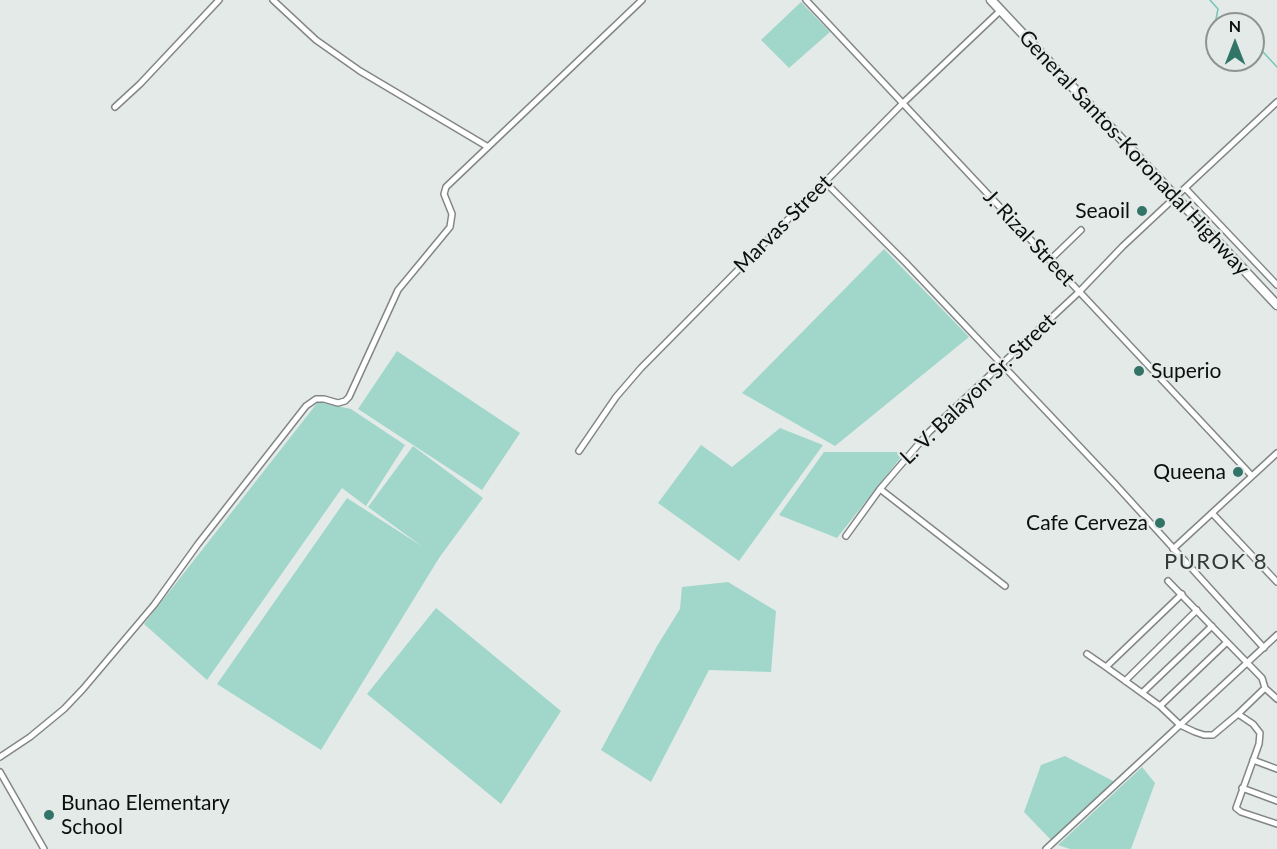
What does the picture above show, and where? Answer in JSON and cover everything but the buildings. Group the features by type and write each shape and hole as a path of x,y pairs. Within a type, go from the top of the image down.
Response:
{"highway":[{"name":"General Santos-Koronadal Highway","path":"991,0 1277,305"}],"street":[{"path":"115,107 140,84 219,0"},
{"path":"273,0 316,40 351,65 488,147"},
{"path":"0,757 30,737 64,709 83,689 154,605 198,544 306,406 316,399 338,403 349,397 398,290 452,224 452,214 444,194 446,187 642,0"},
{"name":"J. Rizal Street","path":"806,0 1252,477"},
{"name":"Marvas Street","path":"579,451 627,382 903,103 1001,10"},
{"name":"L. V. Balayon Sr. Street","path":"846,536 880,489 929,432 1079,292 1123,246 1276,105"},
{"path":"825,182 906,262 1115,484 1264,648"},
{"path":"1185,188 1277,285"},
{"path":"1050,260 1081,230"},
{"path":"1173,549 1277,453"},
{"path":"880,489 1005,586"},
{"path":"1212,513 1277,582"},
{"path":"1168,581 1248,663 1263,680 1265,688 1277,699"},
{"path":"1106,667 1182,594"},
{"path":"1125,681 1197,610"},
{"path":"1142,693 1212,626"},
{"path":"1046,849 1277,635"},
{"path":"1160,706 1227,642"},
{"path":"1087,654 1160,706 1180,725 1204,735 1213,735 1265,688"},
{"path":"1238,714 1259,729 1259,744 1236,804 1238,810 1277,824"},
{"path":"1253,760 1277,769"},
{"path":"0,772 44,849"},
{"path":"1242,788 1277,801"}],"green space":[{"path":"801,2 830,32 789,68 761,40"},
{"path":"884,249 969,337 835,446 742,393"},
{"path":"397,351 520,433 482,490 358,409"},
{"path":"318,402 351,409 405,445 366,506 342,488 207,680 144,624"},
{"path":"780,428 823,445 739,561 658,503 701,445 732,467"},
{"path":"413,446 483,498 439,558 321,750 217,684 347,498 423,547 368,507"},
{"path":"824,452 905,452 837,538 779,515"},
{"path":"728,582 776,611 771,672 709,670 651,782 601,750 657,646 680,609 682,587"},
{"path":"436,608 561,711 501,804 367,694"},
{"path":"1065,756 1115,782 1051,840 1024,812 1041,765"},
{"path":"1142,767 1155,783 1131,849 1070,849 1058,845"}],"waterway":[{"path":"1210,0 1218,9 1217,12"},
{"path":"1265,54 1277,67"}],"place":[{"name":"Seaoil","path":"1142,211"},
{"name":"Superio","path":"1139,371"},
{"name":"Queena","path":"1238,472"},
{"name":"Cafe Cerveza","path":"1160,523"},
{"name":"Bunao Elementary School","path":"49,815"}],"district":[{"name":"PUROK 8","path":"1216,562"}]}
